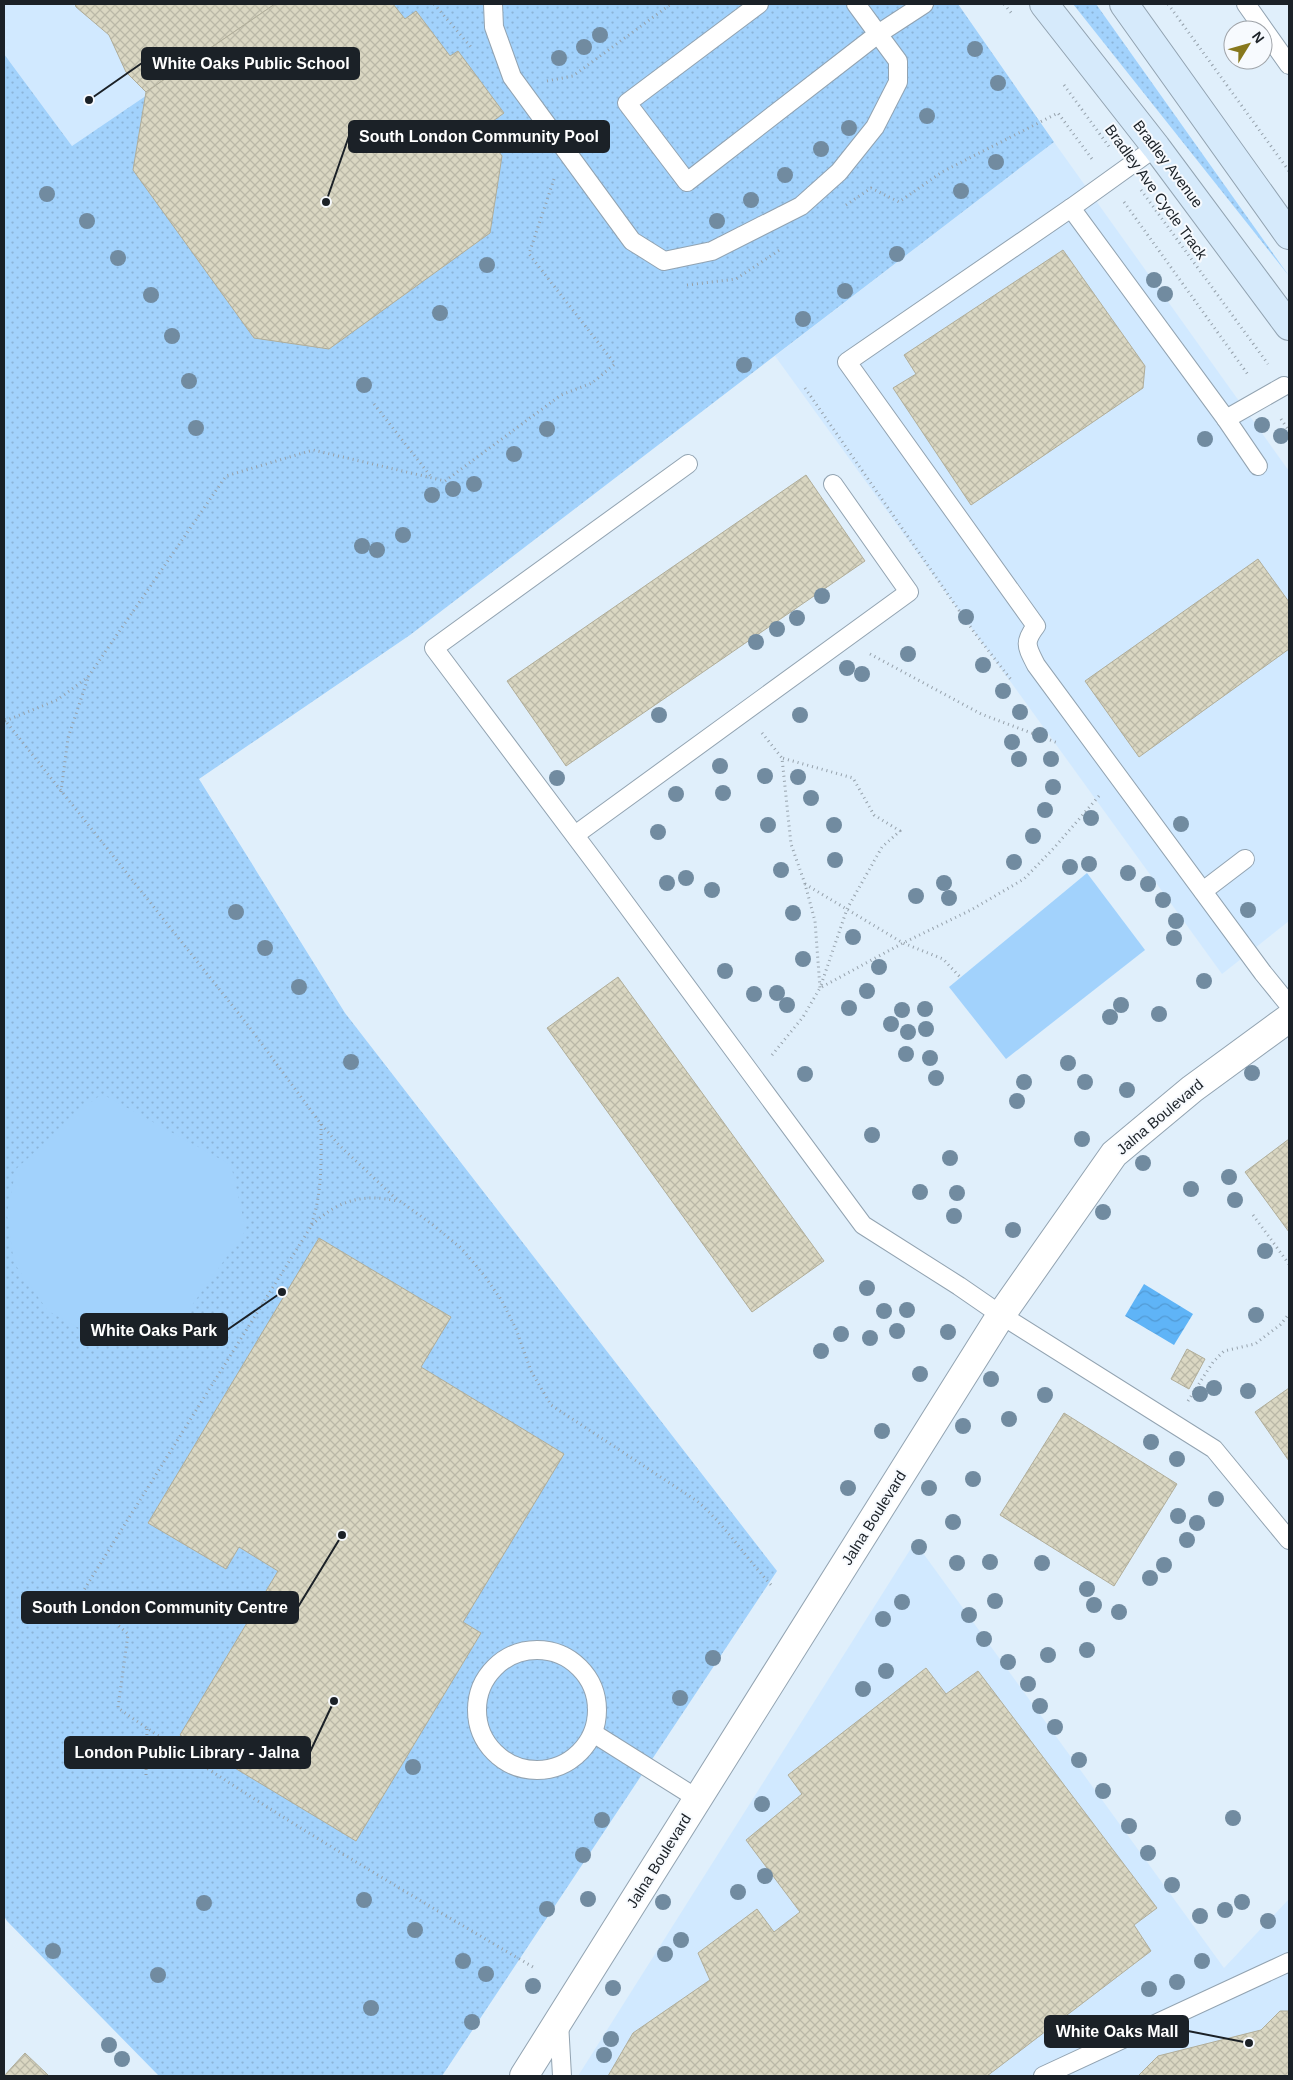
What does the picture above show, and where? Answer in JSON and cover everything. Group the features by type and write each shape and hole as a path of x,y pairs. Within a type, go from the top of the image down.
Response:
{"main road":[{"name":"Bradley Avenue","path":"1044,4 1156,146 1289,326"},
{"path":"1124,4 1289,235"}],"street":[{"name":"Jalna Boulevard","path":"524,2076 1001,1316 1114,1154 1192,1089 1289,1018"}],"lane":[{"path":"493,4 494,27 512,77 632,240 664,261 712,251 801,206 839,172 875,127 898,82 898,61 856,4"},
{"path":"759,4 627,103 686,182 878,34 924,4"},
{"path":"1246,4 1287,58"},
{"path":"1156,146 1109,182 847,362 1036,626 1028,637 1027,647 1036,665 1263,973 1289,1005"},
{"path":"1071,208 1226,419 1258,466"},
{"path":"1226,419 1284,386"},
{"path":"688,464 434,648 575,835 863,1225 959,1286 1001,1316 1214,1449 1289,1540"},
{"path":"575,835 909,592 833,484"},
{"path":"1203,891 1245,860"},
{"path":"537,1650 557,1653 574,1662 587,1677 596,1694 597,1714 593,1733 583,1750 568,1762 550,1769 530,1770 511,1765 493,1751 483,1737 477,1717 478,1697 486,1678 499,1663 517,1653 537,1650"},
{"path":"593,1733 698,1799"},
{"path":"1043,2076 1289,1962"},
{"path":"559,2020 562,2076"}],"path":[{"path":"434,4 488,69 512,77 545,81 573,76 671,4"},
{"path":"1004,4 1016,20"},
{"path":"1168,4 1289,171"},
{"name":"Bradley Ave Cycle Track","path":"1062,83 1284,386"},
{"path":"839,209 871,188 899,202 942,172 1058,113 1264,397"},
{"path":"61,792 68,738 88,677 226,476 313,450 445,481 561,395 592,383 615,364 529,254 555,175"},
{"path":"682,284 690,286 736,279 784,247"},
{"path":"805,388 974,632 1014,684"},
{"path":"374,404 433,479"},
{"path":"843,640 981,714 1060,743 1054,736"},
{"path":"88,677 57,700 4,720 247,1024 338,1145 400,1201 461,1248 484,1276 502,1301 516,1329 531,1371 551,1404 697,1501 716,1517 757,1570 772,1586"},
{"path":"768,1060 803,1017 820,988 847,909 882,847 900,831 874,815 853,778 782,758 791,844 815,921 820,988"},
{"path":"820,988 903,943 971,910 1024,879 1100,795 1094,788"},
{"path":"804,884 903,943 943,959 960,978"},
{"path":"321,1124 320,1190 317,1209 310,1228 82,1593 128,1634 118,1708 357,1864 533,1967"},
{"path":"310,1228 324,1214 336,1206 351,1201 367,1197 400,1201"},
{"path":"1253,1214 1289,1264"},
{"path":"1188,1401 1213,1362 1224,1350 1255,1344 1280,1325 1289,1314"},
{"path":"146,1728 146,1775"}],"shaded area":[{"path":"4,4 281,4 72,146 4,54"},
{"path":"281,4 958,4 1054,142 410,635 199,779 345,1013 777,1571 442,2076 159,2076 4,1916 4,54 72,146"},
{"path":"1073,4 1096,4 1289,276"},
{"path":"1054,142 1289,471 1289,921 1222,974 775,356"},
{"path":"1087,873 1145,950 1006,1059 949,987"},
{"path":"102,1094 231,1165 246,1230 167,1340 130,1341 88,1333 48,1311 14,1263 7,1214 16,1169 83,1108"},
{"path":"915,1542 1224,1968 1289,1899 1289,2076 578,2076"}],"water":[{"path":"1144,1284 1193,1314 1174,1345 1125,1316"}],"building":[{"path":"75,4 275,4 146,92 126,72 109,35 76,7"},
{"path":"275,4 393,4 405,19 416,11 450,56 458,51 504,113 482,129 502,156 490,233 329,349 254,338 133,170 146,92"},
{"path":"1063,250 1145,366 1143,388 971,505 893,388 916,374 904,355"},
{"path":"806,475 865,561 566,766 507,681"},
{"path":"1258,559 1289,602 1289,649 1139,757 1085,681"},
{"path":"618,977 824,1261 752,1312 547,1028"},
{"path":"1289,1139 1289,1232 1245,1172"},
{"path":"319,1238 451,1317 421,1367 564,1454 463,1622 481,1633 356,1841 180,1735 278,1571 239,1547 226,1569 148,1523"},
{"path":"1187,1349 1205,1359 1189,1389 1171,1379"},
{"path":"1289,1388 1289,1461 1255,1412"},
{"path":"1064,1413 1177,1484 1114,1586 1000,1515"},
{"path":"926,1668 946,1694 978,1671 1157,1908 1134,1925 1151,1951 987,2076 608,2076 633,2033 710,1980 698,1953 757,1909 774,1932 800,1912 746,1840 802,1794 788,1775"},
{"path":"1280,2011 1289,2011 1289,2076 1138,2076 1158,2056 1261,2030"},
{"path":"25,2053 49,2076 4,2076"}],"place":[{"name":"White Oaks Public School","path":"89,100"},
{"name":"South London Community Pool","path":"326,202"},
{"name":"White Oaks Park","path":"282,1292"},
{"name":"South London Community Centre","path":"342,1535"},
{"name":"London Public Library - Jalna","path":"334,1701"},
{"name":"White Oaks Mall","path":"1249,2043"}]}
